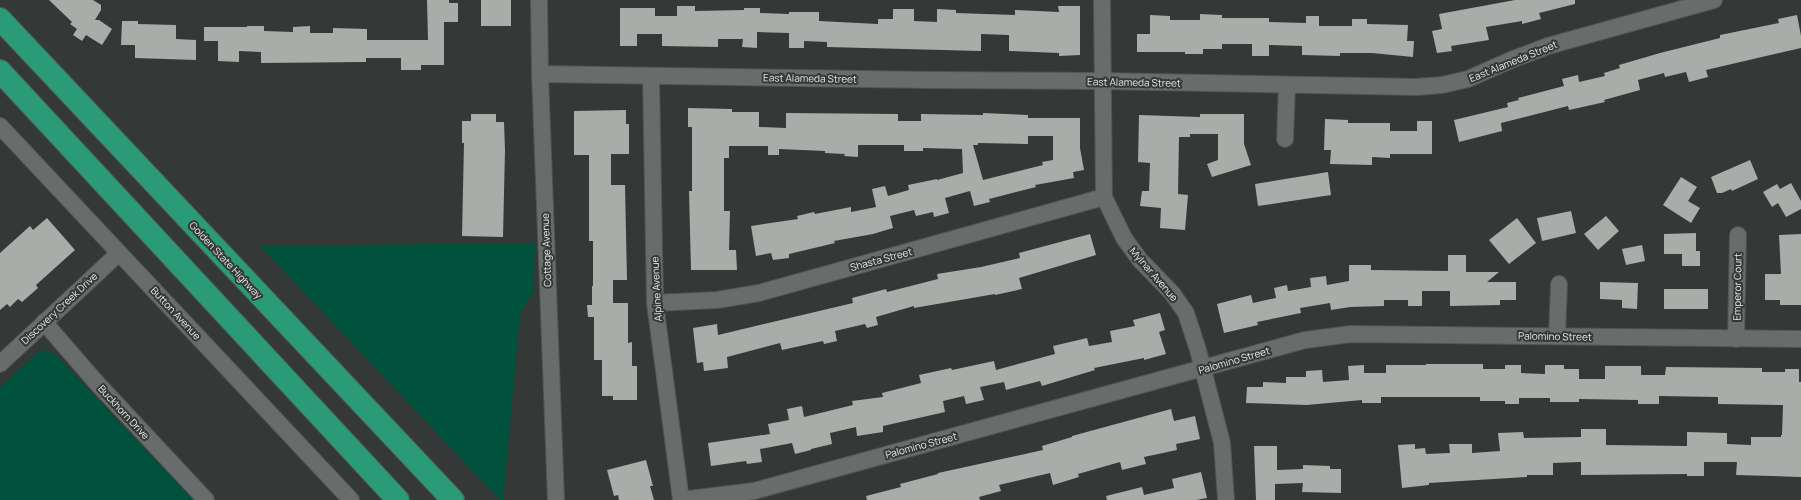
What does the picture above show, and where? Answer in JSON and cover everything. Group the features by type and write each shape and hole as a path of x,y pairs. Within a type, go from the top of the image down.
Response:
{"highway":[{"name":"Golden State Highway","path":"0,19 452,500"},
{"path":"0,72 398,500"}],"street":[{"name":"Cottage Avenue","path":"539,0 540,74 556,500"},
{"name":"Mylnar Avenue","path":"1102,0 1104,197 1124,238 1140,260 1172,293 1186,313 1203,368 1222,443 1226,500"},
{"name":"East Alameda Street","path":"540,74 1103,81 1416,87 1442,85 1468,79 1548,46 1714,0"},
{"name":"Alpine Avenue","path":"651,76 655,303 682,500"},
{"path":"1285,139 1287,85"},
{"name":"Button Avenue","path":"0,126 352,500"},
{"name":"Shasta Street","path":"655,303 716,300 759,293 1104,197"},
{"name":"Emperor Court","path":"1736,339 1738,235"},
{"name":"Discovery Creek Drive","path":"0,364 119,253"},
{"path":"1557,336 1559,284"},
{"name":"Buckhorn Drive","path":"44,322 96,381 206,500"},
{"name":"Palomino Street","path":"682,500 754,491 1305,340 1351,334 1801,339"}],"green space":[{"path":"535,243 533,293 520,313 503,500 500,500 260,246"},
{"path":"46,350 57,356 193,500 0,500 0,387 37,353"}],"building":[{"path":"49,0 93,0 101,5 101,10 95,20 99,20 112,29 102,45 86,35 82,41 73,35 77,29 70,24 72,22"},
{"path":"427,0 449,0 449,3 458,3 458,22 444,22 444,65 421,65 421,70 401,70 401,58 366,58 366,62 261,63 261,52 239,51 239,62 218,61 218,41 204,41 204,27 247,26 264,26 264,31 293,32 293,27 310,26 310,33 333,33 333,28 367,29 367,40 428,40"},
{"path":"481,0 511,0 511,26 481,26"},
{"path":"1515,0 1575,0 1575,4 1539,13 1541,19 1522,24 1522,21 1486,27 1489,40 1451,46 1452,51 1437,53 1432,31 1442,29 1439,14"},
{"path":"677,6 695,6 695,11 744,10 744,8 760,8 760,13 789,14 789,12 819,12 819,21 878,24 878,19 893,19 893,9 914,9 914,21 937,22 937,9 956,10 956,13 1015,15 1015,10 1059,12 1058,6 1080,6 1080,55 1059,56 1059,53 1009,51 1009,35 981,34 981,51 827,47 827,42 804,41 804,48 789,48 789,33 757,32 757,48 742,47 743,39 718,39 718,47 662,46 662,34 637,34 637,46 620,46 620,8 655,8 655,16 677,16"},
{"path":"1200,14 1222,15 1222,18 1269,18 1269,22 1306,23 1306,16 1319,16 1319,26 1352,26 1352,19 1367,19 1367,24 1408,25 1407,41 1414,41 1413,57 1372,53 1340,53 1340,56 1302,55 1302,46 1269,45 1269,56 1252,56 1252,44 1222,44 1222,49 1203,49 1203,54 1185,54 1185,52 1137,52 1137,34 1150,34 1150,15 1170,16 1170,20 1200,20"},
{"path":"1797,15 1801,36 1801,48 1706,70 1708,77 1689,82 1686,72 1665,77 1664,73 1638,80 1640,90 1604,100 1605,102 1569,110 1568,106 1501,123 1502,131 1459,142 1454,120 1508,107 1507,103 1519,100 1518,98 1564,86 1562,79 1578,75 1579,82 1605,76 1604,73 1620,68 1619,65 1720,38 1720,35 1779,23 1778,19"},
{"path":"122,21 138,21 138,24 176,25 176,39 196,40 196,60 135,58 135,45 121,45"},
{"path":"688,108 732,109 732,112 759,112 759,127 786,128 786,113 898,114 898,121 921,121 921,114 983,115 983,113 1028,115 1028,118 1080,118 1080,148 1084,170 1073,172 1074,178 1035,185 1036,187 989,199 990,202 974,206 970,191 945,198 949,213 934,217 933,212 916,216 914,210 890,216 893,228 873,234 834,241 835,243 789,254 789,258 773,260 771,253 756,256 751,226 798,219 797,216 814,212 815,214 851,207 851,212 876,207 872,189 885,186 888,196 909,190 908,185 937,180 963,173 962,149 923,148 923,151 904,151 904,145 858,145 858,157 844,156 845,154 825,153 825,151 779,149 779,155 768,155 768,146 729,146 729,158 724,158 724,211 730,211 729,250 736,250 737,270 691,270 689,191 692,191 692,127 688,127","holes":["1028,136 1053,136 1053,160 1042,162 1043,165 983,180 973,145 978,145 978,143 1028,144"]},
{"path":"626,110 626,124 629,124 629,154 611,154 611,185 625,185 627,280 613,280 613,303 628,303 628,343 632,342 632,366 637,366 637,400 613,400 613,396 602,396 602,360 594,360 594,317 588,317 587,305 592,305 593,286 593,241 589,241 589,155 574,155 574,111"},
{"path":"471,114 496,114 496,122 504,122 505,150 503,237 462,236 464,143 462,143 462,121 471,121"},
{"path":"1200,114 1244,114 1244,144 1251,165 1212,177 1207,164 1218,160 1218,134 1190,134 1190,137 1179,137 1178,194 1188,195 1185,230 1160,228 1161,208 1140,206 1142,191 1149,191 1150,163 1138,162 1139,115 1200,117"},
{"path":"1325,119 1348,120 1348,123 1390,123 1390,131 1417,131 1417,121 1432,121 1432,154 1390,154 1390,158 1372,157 1372,165 1330,164 1331,150 1324,150"},
{"path":"1750,160 1758,179 1732,191 1731,189 1722,193 1717,193 1711,177"},
{"path":"1328,172 1331,195 1258,206 1255,184"},
{"path":"1681,177 1697,187 1688,201 1700,208 1691,223 1663,205"},
{"path":"1791,183 1801,201 1801,209 1786,217 1778,203 1772,207 1763,192 1777,184 1780,189"},
{"path":"1571,211 1576,233 1542,241 1537,218"},
{"path":"1606,216 1619,231 1598,250 1584,234"},
{"path":"47,218 75,250 36,285 38,288 22,302 18,299 10,307 7,304 0,310 0,253 30,226 33,230"},
{"path":"1517,218 1536,243 1509,264 1489,240"},
{"path":"1696,233 1696,251 1700,251 1700,266 1682,266 1682,254 1664,254 1664,234"},
{"path":"1090,234 1096,255 1019,278 1022,289 995,295 914,308 914,306 876,317 878,325 867,328 865,324 835,331 837,341 824,344 823,341 782,350 780,343 727,357 728,368 704,371 703,362 697,363 693,328 717,324 718,335 853,303 852,298 886,289 887,292 938,279 937,274 981,267 1020,258 1019,253"},
{"path":"1801,234 1801,305 1780,305 1780,300 1765,300 1765,274 1781,274 1779,235"},
{"path":"1642,245 1645,261 1626,265 1622,249"},
{"path":"1448,255 1466,255 1466,272 1499,272 1487,282 1516,282 1516,300 1500,300 1500,305 1450,306 1450,291 1422,291 1422,306 1408,306 1408,300 1384,300 1384,306 1350,307 1331,310 1330,303 1300,308 1301,313 1257,322 1258,325 1224,333 1217,304 1251,295 1253,303 1276,298 1274,288 1287,285 1288,291 1311,287 1310,278 1326,276 1327,285 1349,281 1349,265 1371,265 1371,270 1448,271"},
{"path":"1600,282 1638,283 1637,309 1622,308 1622,300 1600,299"},
{"path":"1664,289 1708,289 1708,309 1664,309"},
{"path":"1160,313 1165,330 1159,332 1166,354 1144,360 1144,358 1094,368 1095,370 1042,386 1040,381 1006,390 1004,382 980,387 984,400 966,404 964,396 943,401 945,412 883,426 883,432 857,436 856,427 830,433 832,444 811,450 795,454 792,443 760,449 762,462 747,464 746,461 711,466 708,443 770,434 768,424 789,420 787,409 802,406 804,417 853,405 852,401 883,397 882,393 921,383 919,375 994,361 996,370 1055,354 1053,346 1087,338 1089,346 1112,342 1110,331 1135,326 1133,320"},
{"path":"1483,364 1483,369 1505,369 1505,365 1521,365 1521,373 1545,374 1545,365 1564,365 1564,369 1579,369 1579,379 1605,379 1605,366 1641,366 1641,375 1665,375 1666,367 1762,368 1762,372 1785,372 1785,369 1799,369 1799,382 1801,382 1801,477 1736,475 1737,462 1704,462 1704,476 1687,476 1687,474 1581,475 1581,462 1553,463 1553,475 1527,475 1527,477 1429,483 1429,485 1402,488 1398,445 1415,444 1415,449 1425,448 1426,454 1450,453 1449,444 1472,444 1472,453 1500,451 1498,433 1523,432 1524,438 1581,437 1581,429 1606,429 1606,445 1687,446 1687,432 1727,433 1727,444 1751,445 1751,437 1781,437 1783,405 1718,404 1718,397 1659,396 1659,404 1638,404 1638,400 1579,399 1579,402 1550,402 1550,398 1519,398 1519,404 1505,404 1505,401 1480,401 1480,397 1381,397 1381,403 1362,403 1362,400 1307,405 1246,403 1247,387 1263,387 1263,382 1286,383 1286,377 1306,377 1306,371 1322,370 1323,382 1349,380 1348,366 1364,365 1364,373 1386,373 1386,365"},
{"path":"1171,409 1174,421 1195,416 1200,439 1176,444 1177,450 1144,457 1146,464 1122,470 1120,462 1078,474 1079,477 1053,485 1050,473 999,485 1001,491 979,497 980,500 867,500 866,496 901,487 900,484 938,473 1043,450 1042,446 1072,436"},
{"path":"1254,446 1277,446 1277,470 1303,469 1303,465 1330,466 1330,469 1341,469 1341,493 1302,492 1303,483 1275,484 1275,500 1256,500"},
{"path":"646,460 653,486 650,486 654,500 619,500 618,495 614,496 607,470"},
{"path":"1201,472 1207,498 1196,500 1107,500 1106,496 1142,487 1144,495 1174,488 1172,479"}]}
